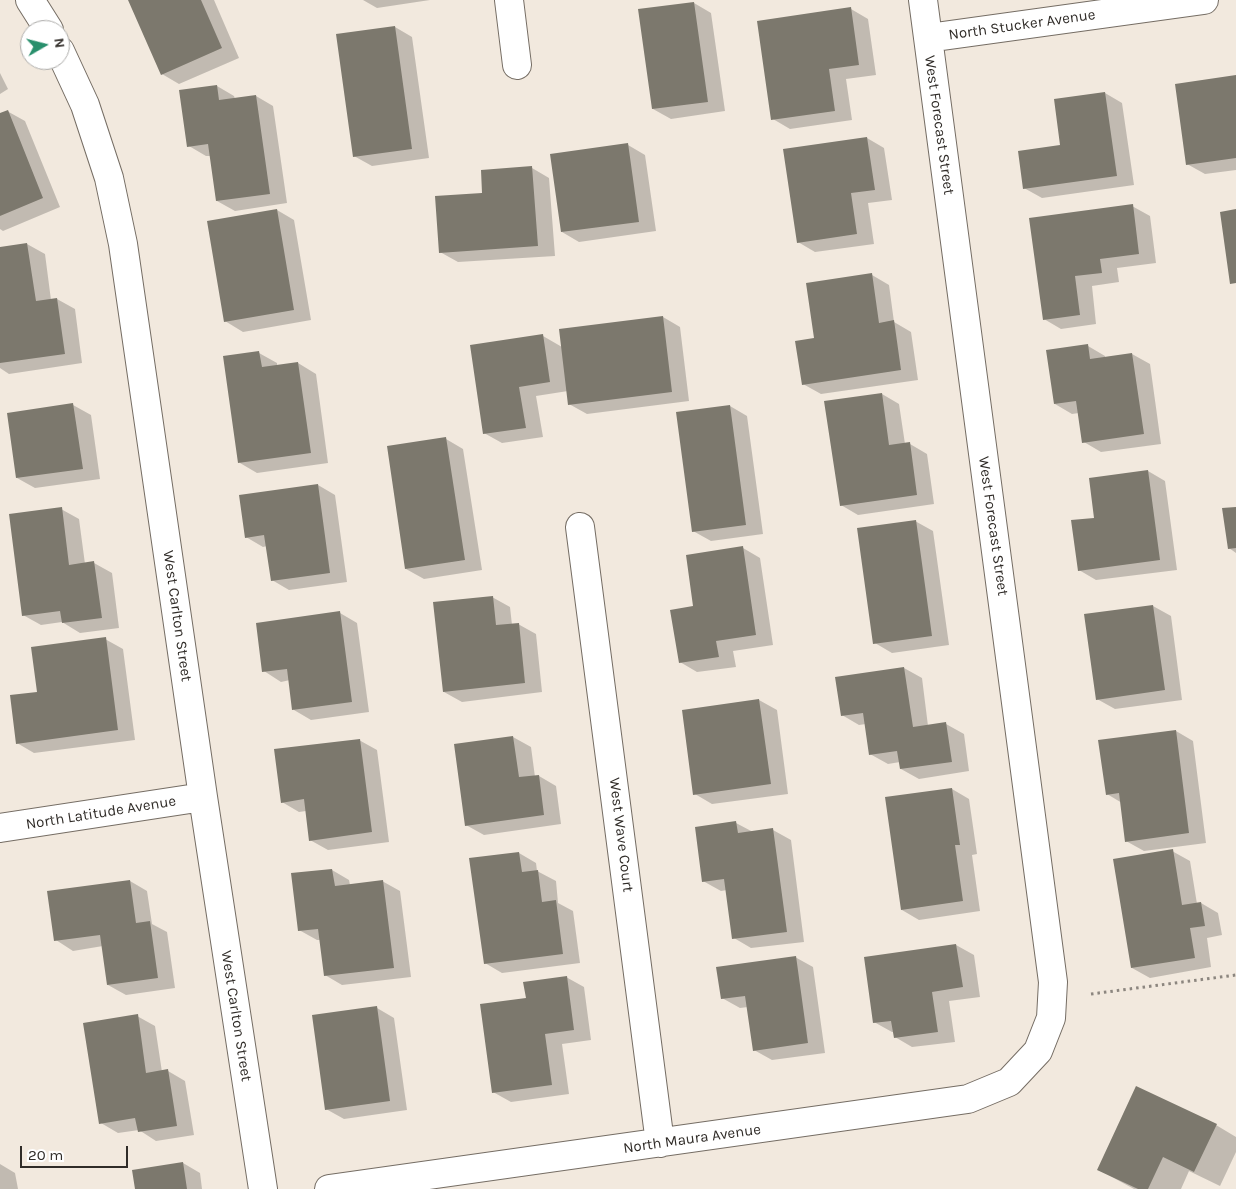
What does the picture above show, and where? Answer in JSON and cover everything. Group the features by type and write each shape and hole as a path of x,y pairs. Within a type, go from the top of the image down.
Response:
{"street":[{"path":"30,0 43,20"},
{"path":"509,0 517,65"},
{"name":"West Forecast Street","path":"923,0 1053,982 1051,1018 1038,1051"},
{"name":"North Stucker Avenue","path":"928,38 1204,0"},
{"name":"West Carlton Street","path":"69,70 85,105 109,178 123,244 203,797 263,1189"},
{"name":"West Wave Court","path":"580,527 660,1143"},
{"name":"North Latitude Avenue","path":"0,828 203,797"},
{"name":"North Maura Avenue","path":"329,1189 968,1100 1008,1082 1038,1051"}],"path":[{"path":"1091,994 1236,975"}],"building":[{"path":"128,0 201,0 222,48 161,75"},
{"path":"694,2 708,102 652,109 638,9"},
{"path":"851,7 859,65 829,69 835,111 771,120 757,21"},
{"path":"395,26 412,149 353,157 336,34"},
{"path":"1236,75 1236,158 1186,165 1175,84"},
{"path":"217,85 219,100 256,95 270,194 216,201 208,144 187,147 179,90"},
{"path":"1105,92 1117,176 1023,189 1018,151 1060,145 1054,99"},
{"path":"8,110 43,198 0,216 0,113"},
{"path":"867,137 875,190 851,193 857,234 797,243 783,149"},
{"path":"628,143 639,222 561,232 550,154"},
{"path":"532,166 538,246 439,253 435,196 482,193 481,170"},
{"path":"1133,204 1139,254 1100,259 1102,273 1075,276 1080,315 1043,320 1029,218"},
{"path":"277,209 294,310 224,322 207,221"},
{"path":"1236,209 1236,283 1230,284 1220,212"},
{"path":"27,243 36,301 57,298 65,354 0,363 0,247"},
{"path":"872,273 879,323 894,320 901,370 802,385 795,341 814,338 806,283"},
{"path":"663,316 672,392 568,405 559,329"},
{"path":"543,334 550,382 519,387 526,428 483,434 470,345"},
{"path":"1088,344 1090,359 1132,353 1144,434 1082,443 1076,401 1054,404 1046,350"},
{"path":"259,351 262,367 298,362 311,453 238,463 223,356"},
{"path":"882,393 889,445 910,442 917,495 840,506 824,401"},
{"path":"73,403 83,469 16,478 7,413"},
{"path":"730,405 746,525 692,532 676,412"},
{"path":"446,437 465,560 405,569 387,446"},
{"path":"1148,470 1160,560 1078,571 1071,520 1094,518 1089,478"},
{"path":"318,484 330,573 271,581 264,535 245,538 239,495"},
{"path":"62,507 69,565 94,561 102,618 62,623 60,611 22,616 9,514"},
{"path":"1236,507 1236,548 1228,549 1222,508"},
{"path":"916,520 932,636 873,644 857,528"},
{"path":"743,546 756,635 716,641 719,657 679,663 670,610 693,606 686,555"},
{"path":"493,596 496,625 519,623 525,683 443,692 433,602"},
{"path":"1153,605 1165,690 1096,700 1084,614"},
{"path":"340,611 352,702 292,710 287,669 262,672 256,623"},
{"path":"106,637 118,730 16,744 10,695 37,692 31,647"},
{"path":"904,667 913,727 946,722 952,762 900,769 897,751 869,755 863,713 841,716 835,677"},
{"path":"759,699 771,784 693,795 682,710"},
{"path":"1176,730 1189,833 1125,842 1119,793 1106,795 1098,740"},
{"path":"513,736 519,777 539,775 544,815 465,826 454,744"},
{"path":"360,739 372,832 309,841 304,799 281,803 274,749"},
{"path":"952,788 960,845 955,845 963,901 901,910 885,797"},
{"path":"736,821 738,833 773,828 787,932 732,939 724,879 702,882 695,827"},
{"path":"1173,849 1182,905 1201,902 1205,926 1190,928 1195,958 1131,968 1113,859"},
{"path":"519,852 522,872 538,870 542,902 556,900 563,954 484,964 469,858"},
{"path":"332,869 335,886 383,880 394,968 324,976 318,929 298,931 291,873"},
{"path":"130,880 136,923 150,921 158,978 107,985 100,935 54,941 47,891"},
{"path":"956,944 963,987 932,992 938,1032 894,1038 891,1021 873,1023 864,957"},
{"path":"796,956 808,1043 753,1051 745,996 721,999 716,967"},
{"path":"567,976 574,1030 545,1034 552,1085 492,1093 480,1004 526,998 523,982"},
{"path":"377,1006 390,1101 325,1110 312,1015"},
{"path":"138,1014 146,1073 168,1069 177,1126 138,1132 135,1118 99,1124 83,1023"},
{"path":"1136,1086 1217,1124 1194,1172 1163,1157 1148,1189 1138,1189 1097,1170"},
{"path":"183,1162 187,1189 135,1189 132,1170"}]}
